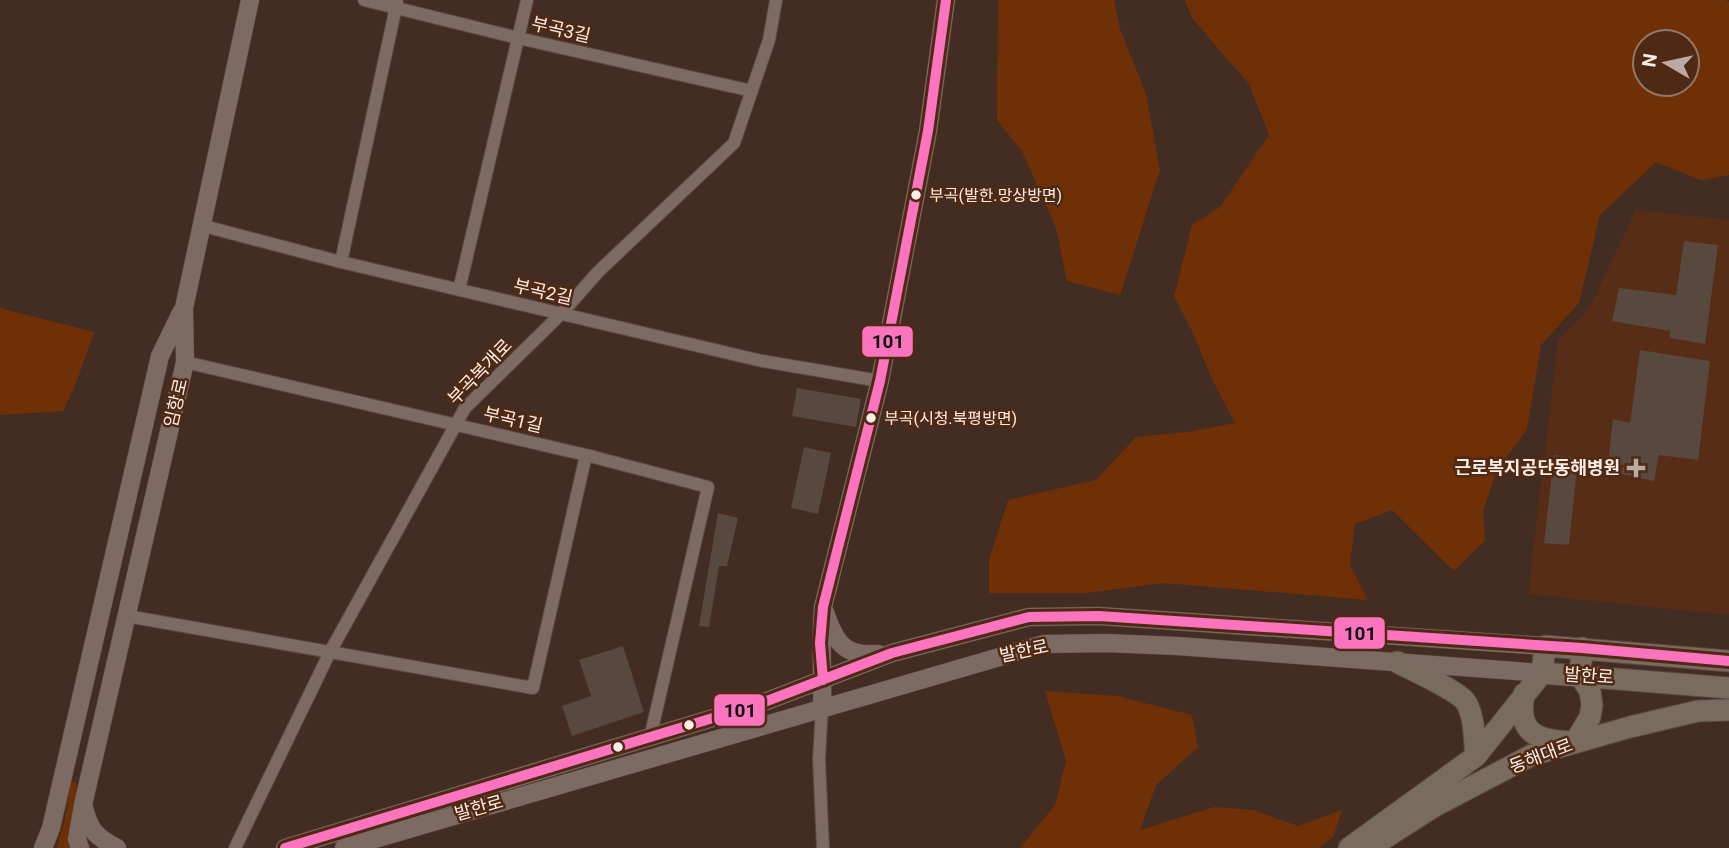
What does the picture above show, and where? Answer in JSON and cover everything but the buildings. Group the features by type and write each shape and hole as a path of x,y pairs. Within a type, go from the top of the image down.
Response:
{"main road":[{"path":"1582,648 1580,676 1590,691 1592,705 1590,718 1575,742 1556,742 1528,730 1521,710 1524,694 1542,673 1545,646 1582,648 1729,661"},
{"path":"1397,662 1437,682 1465,701 1472,723 1476,756"},
{"name":"발한로","path":"1542,673 1729,688"},
{"name":"동해대로","path":"1349,848 1476,756 1524,694"},
{"name":"동해대로","path":"1369,848 1436,806 1532,755 1698,711 1729,709"}],"street":[{"name":"임항로","path":"80,848 77,839 83,804 186,362 184,308 250,0"},
{"name":"부곡3길","path":"364,0 396,4 518,38 752,90"},
{"path":"459,290 527,0"},
{"name":"부곡복개로","path":"235,848 330,652 465,408 561,314 598,272 734,143 769,40 776,0"},
{"path":"823,848 819,759 823,607 880,381 929,131 946,0"},
{"path":"341,262 396,4"},
{"name":"부곡2길","path":"200,225 341,262 762,362 880,381"},
{"path":"43,848 51,828 160,356 184,308"},
{"name":"부곡1길","path":"186,362 586,455 708,487 650,738"},
{"path":"127,616 533,688 586,455"},
{"path":"823,607 833,636 843,647 863,655 892,653"},
{"name":"발한로","path":"285,848 759,704 892,653 1028,617 1121,617 1545,646"},
{"name":"발한로","path":"345,848 1044,644 1165,646 1542,673"},
{"path":"83,804 89,827 117,848"}],"shaded area":[{"path":"998,0 1114,0 1120,29 1146,94 1160,170 1120,295 1067,281 1056,228 1022,151 997,120"},
{"path":"1185,0 1725,0 1729,2 1729,175 1701,180 1656,162 1600,215 1579,303 1541,345 1527,429 1496,472 1483,512 1485,540 1454,571 1392,510 1355,524 1350,565 1368,600 1163,583 1087,593 989,593 989,560 1008,500 1096,480 1136,437 1187,432 1235,423 1174,296 1192,225 1220,207 1269,135 1249,84 1192,18"},
{"name":"근로복지공단동해병원","path":"1636,210 1729,220 1729,615 1528,594 1558,341 1590,307"},
{"path":"0,308 94,332 63,411 0,415"},
{"path":"1045,691 1117,696 1192,715 1198,747 1156,785 1140,830 1214,807 1253,810 1298,826 1342,810 1333,837 1318,848 1020,848 1055,805 1066,761"},
{"path":"71,782 77,783 73,848 57,848 65,819"}],"transit line":[{"name":"101","path":"823,680 820,643 823,607 880,381 928,131 946,0"},
{"name":"101","path":"285,848 759,704 892,653 1029,617 1099,616 1582,648 1729,661"}],"place":[{"name":"부곡(발한.망상방면)","path":"916,195"},
{"name":"부곡(시청.북평방면)","path":"871,418"},
{"name":"근로복지공단동해병원","path":"1636,468"}]}
